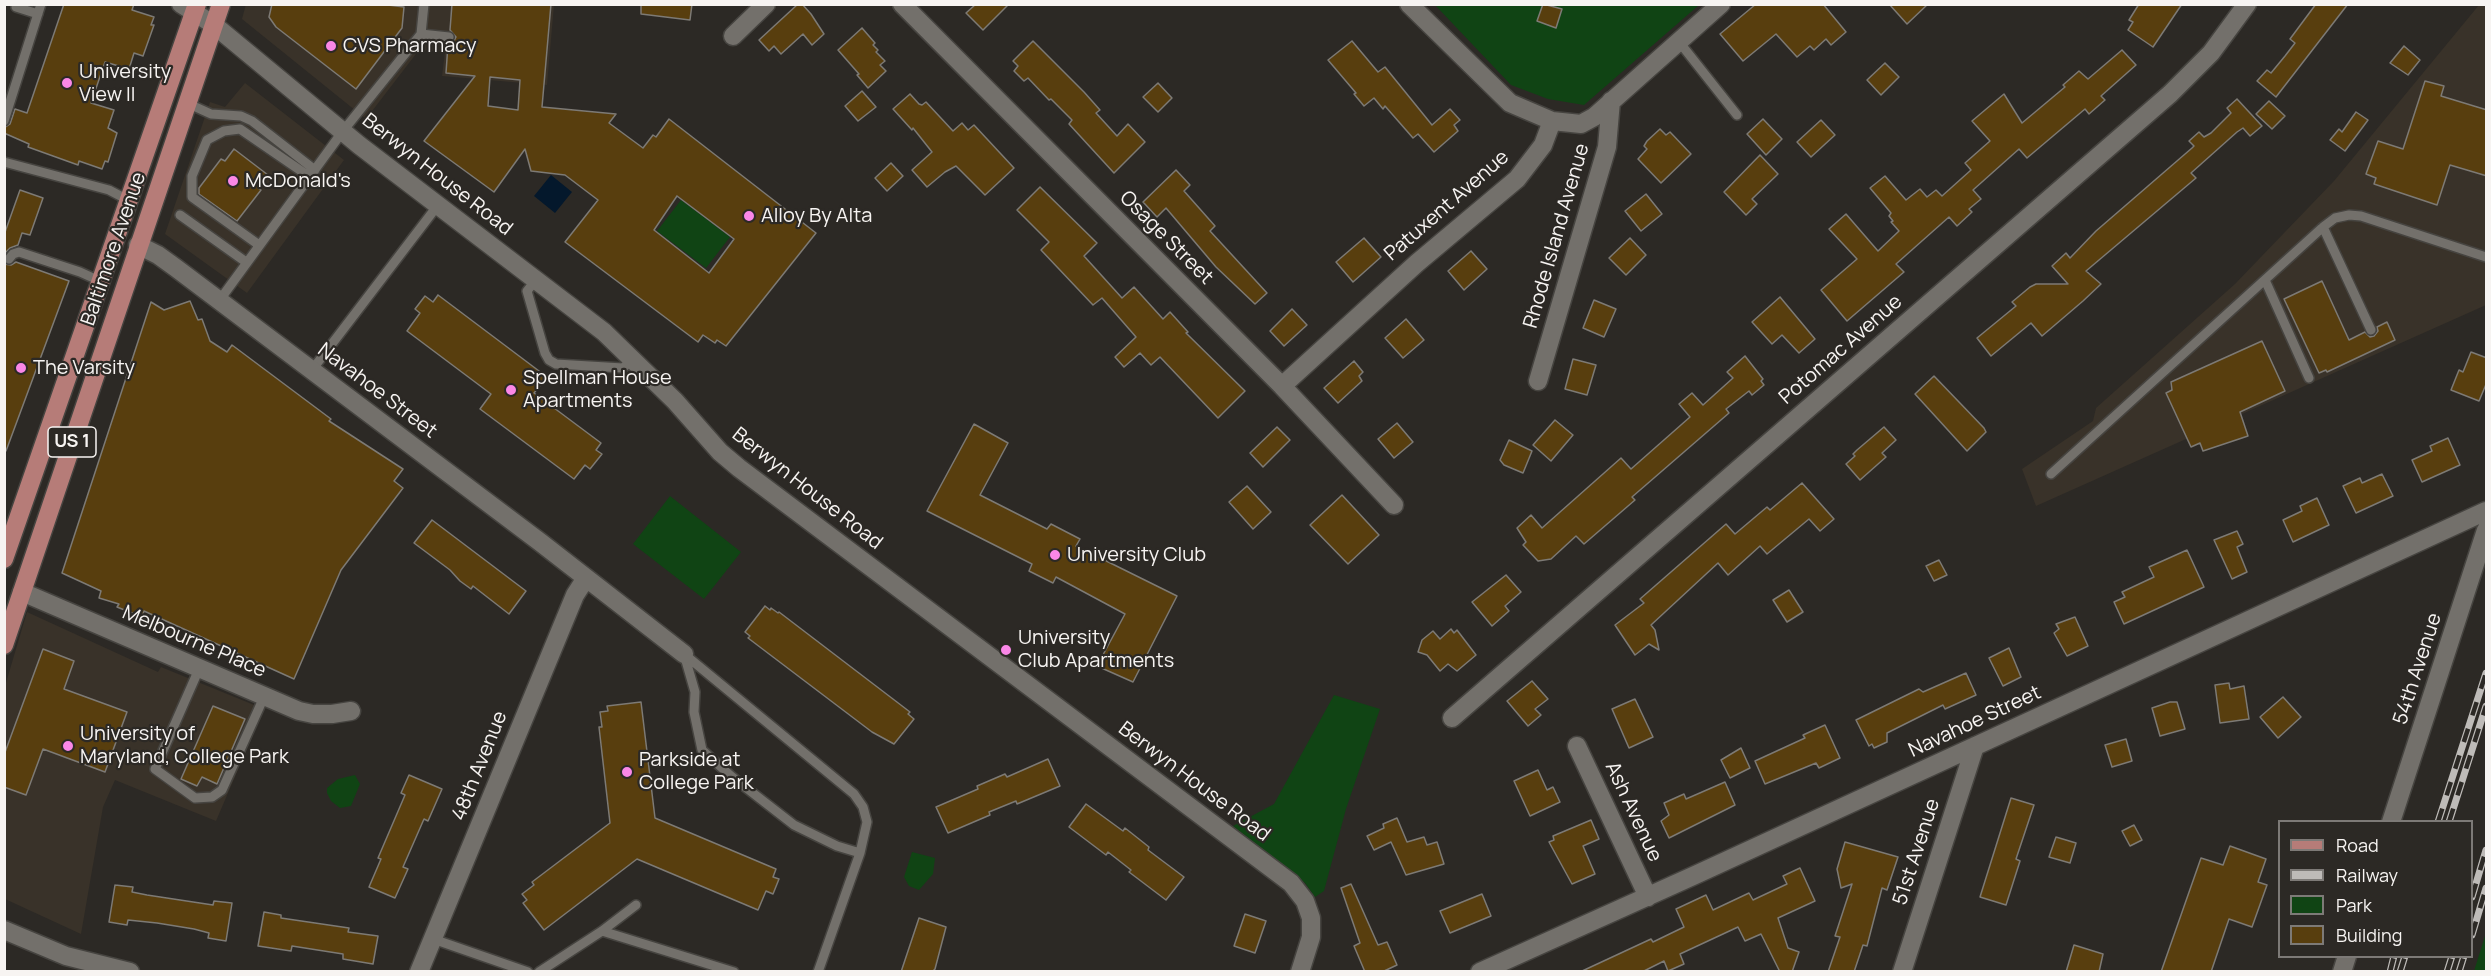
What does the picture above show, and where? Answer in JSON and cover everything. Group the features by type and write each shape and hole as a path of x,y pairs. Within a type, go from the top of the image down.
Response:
{"main road":[{"name":"Baltimore Avenue","path":"4,645 221,4"},
{"name":"Baltimore Avenue","path":"4,559 130,201 191,7"}],"street":[{"path":"733,36 766,4"},
{"name":"Osage Street","path":"902,4 1282,386 1394,505"},
{"path":"1410,4 1510,103 1552,121 1581,124 1594,117 1680,43 1721,4"},
{"name":"Potomac Avenue","path":"1452,718 2170,94 2211,53 2247,4"},
{"name":"Berwyn House Road","path":"191,7 343,131 604,332 633,359 720,452 739,468 1291,883 1309,908 1312,926 1311,937 1300,972"},
{"name":"Rhode Island Avenue","path":"1538,381 1606,147 1611,101"},
{"name":"Patuxent Avenue","path":"1282,386 1417,263 1517,179 1543,145 1552,121"},
{"name":"Navahoe Street","path":"138,245 158,255 312,370 684,654"},
{"name":"Navahoe Street","path":"1480,972 2487,511"},
{"name":"54th Avenue","path":"2392,820 2487,530"},
{"name":"48th Avenue","path":"419,972 575,595 586,578"},
{"name":"Melbourne Place","path":"22,592 264,697 313,714 351,711"},
{"name":"Ash Avenue","path":"1577,746 1648,897"},
{"name":"51st Avenue","path":"1902,972 1975,746"},
{"path":"4,930 66,956 130,972"}],"lane":[{"path":"4,121 42,4"},
{"path":"219,301 343,131 421,34 424,4"},
{"path":"16,7 38,14"},
{"path":"421,34 449,37"},
{"path":"1680,43 1737,115"},
{"path":"189,104 211,114 241,116 252,120 312,173"},
{"path":"259,245 192,197 190,190 192,176 207,140 224,130 240,129 312,173"},
{"path":"4,162 109,190 130,201"},
{"path":"312,370 438,205"},
{"path":"180,215 246,262"},
{"path":"2051,474 2324,226 2341,216 2361,216 2487,257"},
{"path":"2324,226 2371,330"},
{"path":"9,259 13,254 19,252 80,272 102,282"},
{"path":"536,280 527,291 544,353 549,360 556,364 623,368 633,359"},
{"path":"2265,280 2309,378"},
{"path":"684,654 854,794 863,807 867,822 860,853 819,972"},
{"path":"684,654 695,692 694,712 702,750 730,776 794,825 837,846 860,853"},
{"path":"199,669 155,769 195,798 212,797 222,790 264,697"},
{"path":"539,972 602,931 636,905"},
{"path":"602,931 734,972"},
{"path":"433,939 528,972"}],"shaded area":[{"path":"246,4 554,5 547,85 442,76 445,52 419,50 366,119 242,19"},
{"path":"2479,5 2486,5 2486,305 2036,506 2022,469 2093,421 2096,408 2235,284 2334,181"},
{"path":"245,83 344,160 247,293 165,234 210,102 225,107"},
{"name":"University of Maryland, College Park","path":"27,612 158,672 161,667 264,709 216,821 115,780 103,807 81,934 5,899 5,686"}],"green space":[{"path":"1435,5 1699,5 1584,105 1548,99 1511,85"},
{"path":"681,200 730,237 706,268 657,231"},
{"path":"670,496 741,552 704,599 633,544"},
{"path":"1334,695 1380,709 1346,809 1324,891 1315,897 1305,883 1233,826 1274,804"},
{"path":"355,775 360,784 351,806 340,808 331,801 327,788 338,779"},
{"path":"912,852 935,858 933,874 919,890 909,886 904,877"},
{"path":"2486,933 2486,971 2474,971"}],"water":[{"path":"551,175 572,192 555,213 534,196"}],"building":[{"name":"University View II","path":"64,4 134,4 132,10 154,17 151,25 154,25 143,56 134,53 129,69 105,62 91,103 114,110 108,128 117,133 108,162 105,161 102,169 79,161 78,165 28,147 29,144 4,133 4,128 10,124 15,109 27,113"},
{"name":"CVS Pharmacy","path":"272,4 380,4 404,7 402,28 356,89 276,27 269,17"},
{"name":"Alloy By Alta","path":"452,4 551,4 542,107 616,114 609,123 643,148 653,135 656,137 669,119 816,233 726,346 717,340 715,343 703,335 698,342 565,242 598,200 565,175 531,171 525,149 494,192 424,141 475,76 446,73 448,44 456,37 450,30","holes":["490,77 520,80 518,110 488,106","677,196 734,239 709,273 654,230"]},
{"path":"641,4 692,4 690,20 641,14"},
{"path":"798,4 802,4 811,14 824,34 812,45 803,34 781,54 774,46 769,51 759,40"},
{"path":"976,4 1009,4 983,30 966,13"},
{"path":"1543,4 1562,9 1556,28 1537,21"},
{"path":"1756,4 1823,4 1846,32 1831,45 1826,39 1814,50 1810,46 1797,57 1776,34 1743,61 1720,34"},
{"path":"1889,4 1928,4 1907,24"},
{"path":"2139,4 2182,4 2153,47 2128,30 2133,22 2129,20"},
{"path":"2316,4 2348,4 2276,97 2257,81 2267,70 2271,73 2295,43 2290,39"},
{"path":"862,28 875,43 873,45 878,50 876,52 885,61 880,65 886,71 868,88 838,50"},
{"path":"1033,41 1100,110 1096,113 1117,136 1128,124 1145,142 1114,173 1069,124 1072,120 1028,78 1024,81 1014,71 1018,66 1013,61"},
{"path":"1352,41 1378,72 1385,67 1432,125 1450,109 1460,120 1454,125 1458,131 1434,152 1418,134 1413,138 1385,106 1383,109 1374,98 1364,106 1328,60"},
{"path":"2404,46 2420,60 2408,75 2390,63"},
{"path":"2122,50 2136,65 2101,96 2105,100 2089,114 2085,109 2027,158 2019,149 1973,190 1981,199 1969,209 1972,212 1957,226 1949,217 1896,264 1904,272 1847,321 1821,290 1857,259 1829,229 1846,214 1878,251 1899,231 1891,222 1893,221 1889,216 1891,213 1870,188 1885,176 1906,200 1920,189 1927,197 1936,190 1942,196 1971,170 1965,163 1990,141 1972,121 2004,94 2022,123 2065,87 2063,85 2079,71 2088,79"},
{"path":"1885,63 1899,77 1881,95 1867,80"},
{"path":"2425,81 2444,86 2441,96 2487,110 2487,176 2450,165 2437,205 2374,184 2376,178 2366,174 2378,141 2403,149"},
{"path":"1158,83 1172,98 1158,112 1143,97"},
{"path":"862,91 876,107 858,121 845,106"},
{"path":"910,94 919,104 926,102 953,131 962,123 968,130 974,125 1014,168 985,195 956,166 927,187 912,170 932,152 913,128 912,130 893,109"},
{"path":"2237,99 2262,126 2250,136 2243,128 2237,132 2191,173 2196,178 2086,271 2101,284 2042,336 2031,323 1991,356 1977,338 2016,306 2012,302 2030,287 2036,284 2068,284 2052,266 2066,253 2070,258 2096,231 2192,148 2194,146 2189,141 2199,132 2204,137 2211,133 2231,113 2227,108"},
{"path":"2269,101 2285,116 2272,129 2256,114"},
{"path":"2356,112 2368,120 2345,151 2330,140 2339,129 2342,132"},
{"path":"1763,119 1782,139 1766,155 1747,134"},
{"path":"1821,120 1835,135 1811,157 1797,142"},
{"path":"1660,129 1666,135 1670,132 1691,154 1661,183 1638,159 1647,149 1644,146 1647,141"},
{"name":"McDonald's","path":"234,149 268,175 258,188 261,190 237,221 199,194 199,188 221,159 225,161"},
{"path":"1760,155 1778,174 1752,199 1757,204 1746,215 1724,192"},
{"path":"891,163 903,176 887,191 875,178"},
{"path":"1176,170 1190,185 1184,191 1215,226 1210,231 1267,293 1255,304 1216,267 1166,208 1157,217 1143,202"},
{"path":"1040,187 1097,243 1084,256 1122,298 1134,287 1163,319 1170,312 1188,332 1186,333 1245,391 1218,418 1160,357 1151,365 1140,353 1124,367 1115,357 1136,337 1102,298 1093,305 1041,250 1049,242 1017,210"},
{"path":"20,190 43,198 30,235 22,233 18,245 10,248 4,254 4,235"},
{"path":"1646,194 1662,214 1641,231 1625,211"},
{"path":"1364,238 1381,257 1353,282 1336,262"},
{"path":"1630,238 1646,255 1626,275 1609,258"},
{"path":"1471,251 1487,269 1464,290 1448,271"},
{"name":"The Varsity","path":"16,262 69,281 6,451 4,451 4,264 11,265"},
{"path":"2322,281 2349,340 2365,332 2370,337 2374,336 2378,331 2377,327 2387,322 2395,340 2327,372 2326,370 2319,373 2284,299"},
{"name":"Spellman House Apartments","path":"438,295 547,377 534,393 601,443 596,450 602,454 590,469 585,465 574,479 480,409 491,394 407,331 420,313 415,309 425,296 433,302"},
{"path":"1780,297 1815,339 1799,353 1782,335 1772,344 1752,322"},
{"path":"1594,300 1616,309 1604,337 1583,328"},
{"path":"190,301 198,320 202,319 210,341 227,352 232,345 331,419 329,421 403,469 394,481 403,488 341,570 294,679 144,611 142,617 117,607 119,604 99,598 101,591 62,573 151,302 164,310"},
{"path":"1292,309 1307,325 1284,346 1270,331"},
{"path":"1406,319 1424,340 1403,358 1385,338"},
{"path":"2262,341 2285,391 2240,412 2248,436 2203,451 2200,443 2191,447 2166,393 2172,390 2171,382"},
{"path":"2471,352 2487,358 2487,382 2479,401 2451,390 2459,370 2463,372"},
{"path":"1745,356 1763,379 1761,381 1764,385 1752,395 1749,391 1726,409 1729,413 1632,497 1635,500 1584,544 1576,536 1551,559 1538,561 1523,545 1526,542 1517,528 1531,515 1542,528 1621,458 1631,469 1690,417 1679,404 1692,393 1703,405 1733,378 1727,372"},
{"path":"1573,359 1596,365 1587,395 1565,389"},
{"path":"1354,361 1363,372 1359,376 1362,381 1338,403 1324,388"},
{"path":"1934,376 1986,432 1967,451 1915,394"},
{"path":"1555,420 1573,435 1551,461 1533,445"},
{"path":"1397,423 1413,442 1394,458 1378,439"},
{"name":"University Club","path":"974,424 1008,443 980,495 1047,529 1051,524 1080,539 1076,546 1177,596 1133,682 1097,666 1125,614 1056,577 1053,583 1029,571 1032,564 927,511"},
{"path":"1277,427 1290,440 1263,467 1250,453"},
{"path":"1884,427 1896,440 1882,453 1886,457 1860,480 1846,464 1855,456 1853,454 1857,450"},
{"path":"2448,438 2460,465 2422,482 2412,460 2432,451 2430,446"},
{"path":"1509,440 1532,451 1523,473 1504,465 1500,460"},
{"path":"2382,474 2393,496 2356,513 2343,486 2360,478 2362,483"},
{"path":"1802,483 1834,519 1820,531 1809,519 1767,554 1760,546 1728,575 1718,563 1651,625 1655,630 1659,650 1649,644 1635,655 1615,625 1644,603 1640,599 1726,524 1735,534 1767,507 1770,510"},
{"path":"1247,486 1271,512 1253,529 1229,502"},
{"path":"1342,495 1379,535 1348,564 1310,525"},
{"path":"2317,498 2329,525 2293,542 2283,520 2302,511 2300,506"},
{"path":"432,520 526,591 509,614 473,586 471,589 460,581 450,570 414,543"},
{"path":"2237,531 2243,544 2237,547 2247,572 2232,579 2214,540"},
{"path":"2187,550 2204,587 2124,624 2114,602 2125,597 2122,592 2154,577 2149,567"},
{"path":"1939,560 1947,575 1934,581 1926,566"},
{"path":"1506,575 1521,592 1505,606 1509,611 1492,626 1472,602"},
{"path":"1789,590 1803,612 1787,622 1773,600"},
{"path":"765,606 779,612 910,712 908,714 914,719 894,744 872,732 748,638 750,636 745,632"},
{"path":"2075,617 2088,646 2067,656 2054,633 2059,629 2056,624"},
{"path":"1451,629 1454,633 1457,630 1476,655 1457,671 1448,664 1440,671 1427,655 1418,652 1422,640 1433,631 1440,639"},
{"path":"2009,648 2021,677 2003,686 1989,658"},
{"path":"43,649 74,661 64,689 127,712 105,772 43,749 26,795 4,787 4,755"},
{"path":"1966,673 1976,695 1945,709 1943,705 1887,733 1887,742 1874,748 1872,744 1869,746 1856,720 1919,689 1923,692"},
{"path":"1532,681 1548,699 1535,709 1541,715 1528,726 1507,701"},
{"path":"2229,683 2230,689 2244,686 2249,719 2220,723 2215,685"},
{"path":"2283,697 2301,717 2278,738 2260,717"},
{"path":"1635,699 1653,737 1629,748 1612,709"},
{"name":"Parkside at College Park","path":"641,702 655,818 776,869 773,877 779,879 773,894 766,891 758,910 637,859 544,930 523,903 527,900 522,894 534,885 532,882 610,823 599,727 602,727 600,712 608,711 607,706"},
{"path":"2177,702 2185,729 2160,736 2152,708"},
{"path":"213,706 245,719 217,784 202,777 197,786 181,779"},
{"path":"1825,725 1840,758 1819,768 1816,763 1765,784 1755,761 1805,738 1803,735"},
{"path":"2126,739 2132,761 2112,767 2105,745"},
{"path":"1741,748 1750,768 1730,778 1721,760"},
{"path":"1048,759 1060,786 1017,804 1016,801 989,812 990,815 948,833 936,807 978,789 977,786 1005,774 1007,777"},
{"path":"1538,770 1547,790 1553,787 1560,802 1530,816 1514,781"},
{"path":"409,775 442,789 428,821 424,819 403,867 408,869 395,898 369,887 381,859 378,858 405,795 401,793"},
{"path":"1725,782 1735,805 1669,838 1661,821 1669,815 1664,803 1684,794 1686,799"},
{"path":"2011,798 2034,805 2016,859 2020,861 2006,905 1980,897"},
{"path":"1086,804 1123,831 1125,828 1149,847 1148,850 1184,877 1166,900 1129,872 1131,870 1108,852 1106,855 1069,827"},
{"path":"1397,818 1407,842 1424,837 1427,845 1437,842 1444,864 1406,875 1391,842 1374,850 1367,836 1384,828 1383,824"},
{"path":"1591,820 1599,839 1583,846 1595,874 1572,884 1549,842 1554,840 1553,836"},
{"path":"2134,825 2142,840 2130,846 2122,831"},
{"path":"2056,837 2076,843 2070,863 2049,857"},
{"path":"1845,842 1898,857 1887,890 1882,888 1867,946 1863,945 1854,972 1828,972 1840,937 1835,936 1852,884 1841,888 1837,869"},
{"path":"2230,846 2266,859 2258,882 2267,885 2252,927 2229,919 2211,972 2161,972 2201,858 2223,865"},
{"path":"1800,868 1815,901 1778,918 1788,948 1799,952 1792,972 1780,972 1761,934 1745,941 1738,927 1680,954 1684,964 1668,971 1664,961 1642,972 1580,972 1651,939 1653,942 1684,927 1676,909 1706,895 1713,910 1749,893 1753,900 1787,884 1783,876"},
{"path":"1351,884 1378,945 1387,942 1397,965 1382,972 1365,972 1354,946 1360,943 1341,888"},
{"path":"115,885 133,887 132,892 147,895 213,905 214,901 232,903 226,941 208,938 209,933 194,929 128,920 127,925 109,922"},
{"path":"1482,894 1491,916 1450,933 1440,911"},
{"path":"264,912 281,915 281,918 349,928 348,932 378,936 373,964 343,959 343,954 292,946 291,951 258,946"},
{"path":"1245,914 1266,921 1255,953 1234,946"},
{"path":"919,918 946,927 935,969 932,972 901,972"},
{"path":"2074,945 2103,954 2099,972 2066,972"}],"railway":[{"path":"2439,820 2486,673"},
{"path":"2450,820 2486,706"},
{"path":"2473,894 2486,850"},
{"path":"2473,932 2486,888"},
{"path":"2390,972 2394,958"},
{"path":"2400,972 2404,958"},
{"path":"2447,972 2451,958"},
{"path":"2459,972 2463,958"}],"place":[{"name":"CVS Pharmacy","path":"331,46"},
{"name":"University View II","path":"67,83"},
{"name":"McDonald's","path":"233,181"},
{"name":"Alloy By Alta","path":"749,216"},
{"name":"The Varsity","path":"21,368"},
{"name":"Spellman House Apartments","path":"511,390"},
{"name":"University Club","path":"1055,555"},
{"name":"University Club Apartments","path":"1006,650"},
{"name":"University of Maryland, College Park","path":"68,746"},
{"name":"Parkside at College Park","path":"627,772"}]}
